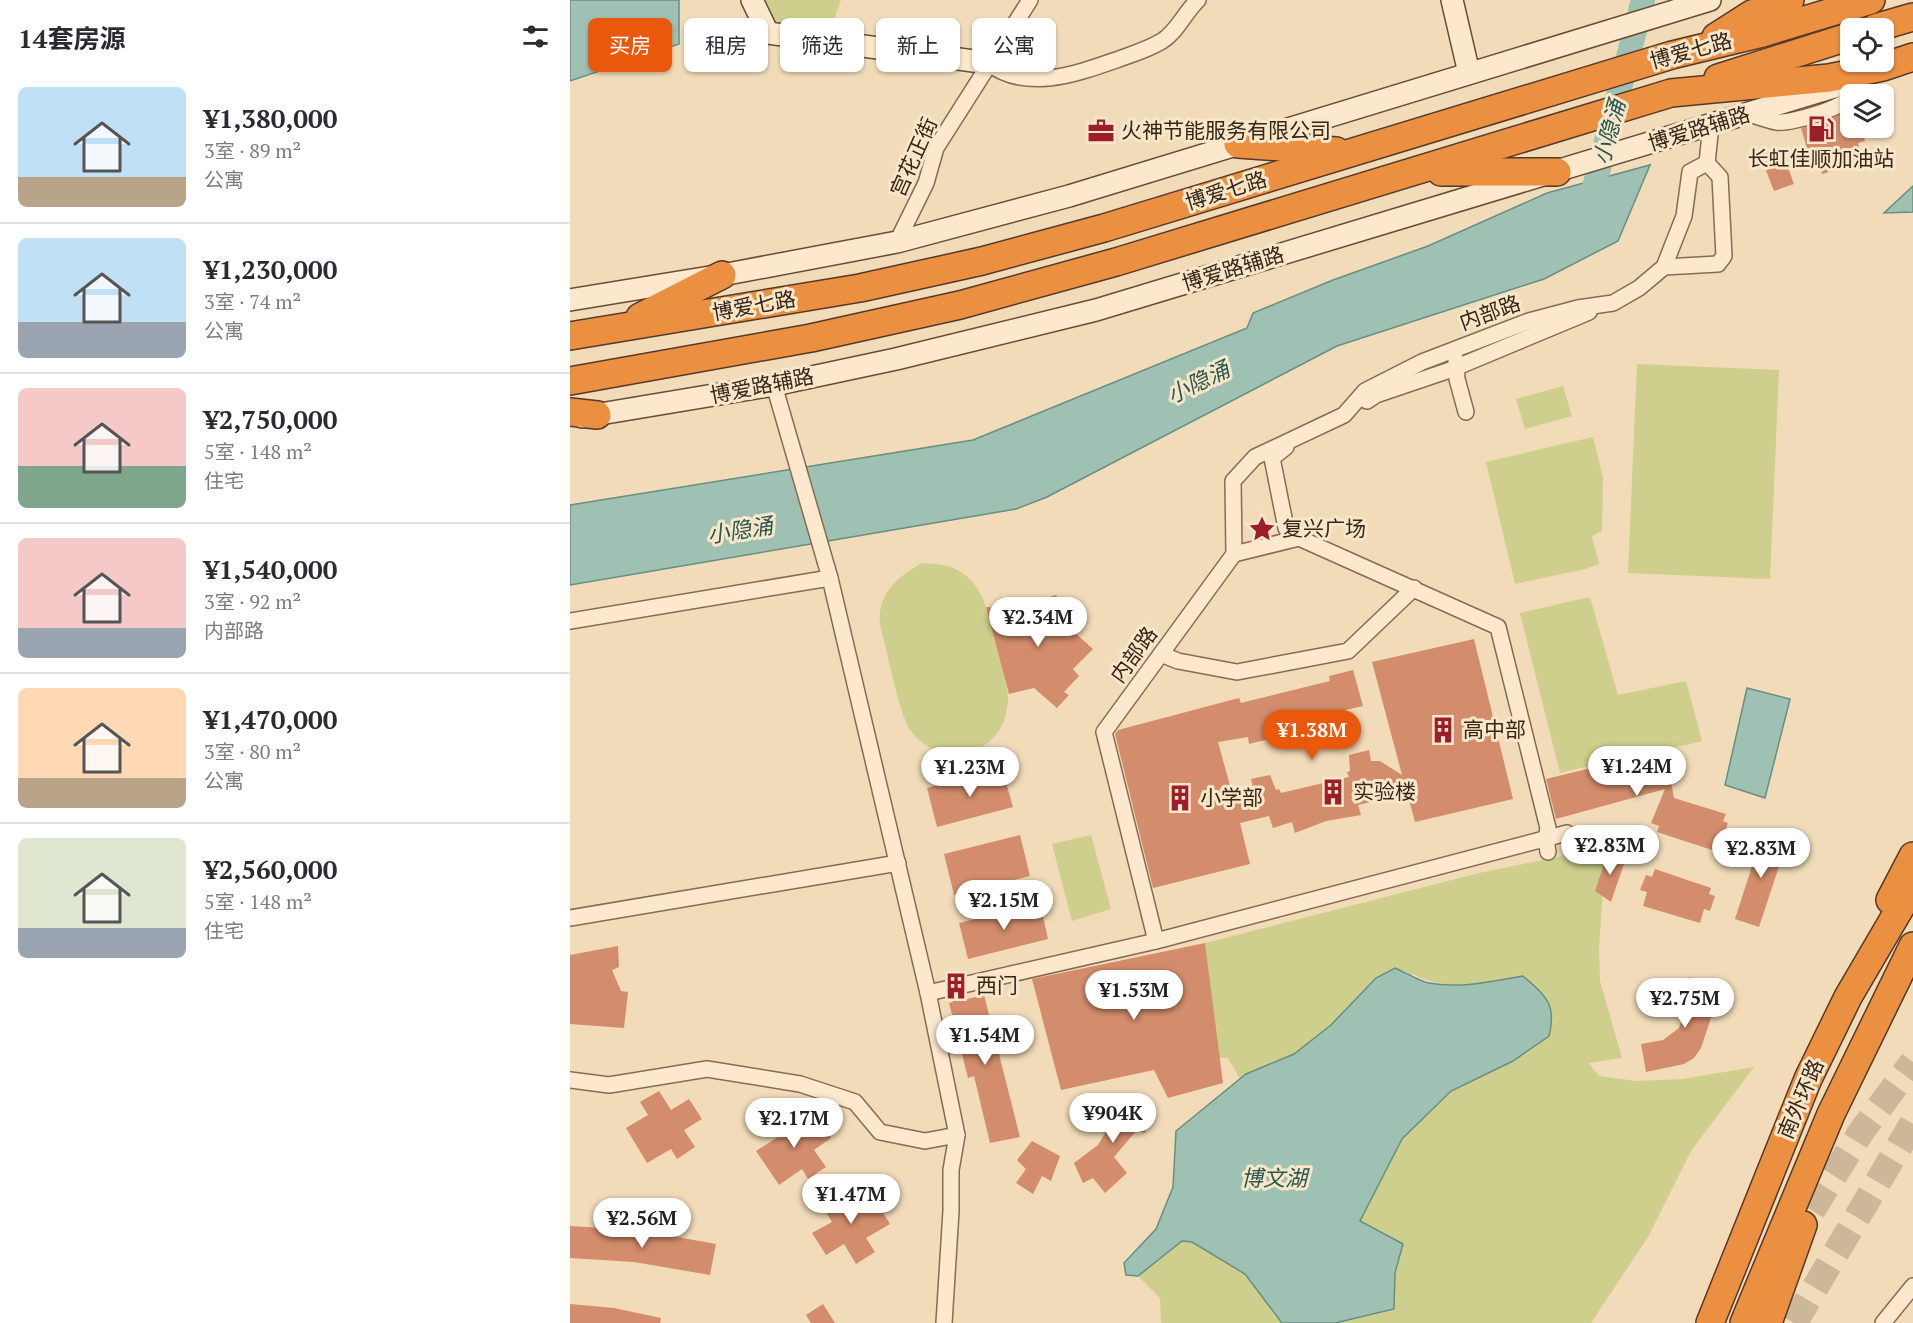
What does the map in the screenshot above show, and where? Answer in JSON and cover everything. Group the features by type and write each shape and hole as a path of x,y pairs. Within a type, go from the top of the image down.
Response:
{"highway":[{"path":"1699,47 1752,14 1790,0"},
{"name":"博爱七路","path":"570,336 860,288 982,261 1104,228 1699,47 1759,34 1871,0"},
{"path":"1894,22 1913,17"},
{"name":"博爱七路","path":"570,381 811,338 960,305 1116,262 1666,95 1840,40"},
{"path":"1894,63 1913,57"},
{"path":"1666,95 1802,82 1856,72"},
{"path":"1238,144 1352,152"},
{"path":"1413,172 1557,172"},
{"path":"617,329 722,275"},
{"path":"570,412 597,415"},
{"path":"1848,997 1893,893 1913,856"},
{"name":"南外环路","path":"1710,1323 1808,1079 1848,997 1913,886"},
{"name":"南外环路","path":"1744,1323 1830,1114 1913,946"},
{"path":"1768,1323 1837,1132 1858,1055"}],"street":[{"path":"752,0 768,33 972,61"},
{"name":"宫花正街","path":"1018,18 1030,0"},
{"path":"1003,72 1024,77 1049,78 1073,75 1163,41 1198,0"},
{"path":"1452,0 1468,73"},
{"path":"570,300 722,275 897,242 1069,196 1710,0"},
{"name":"宫花正街","path":"897,242 926,183 936,148 982,72"},
{"name":"博爱路辅路","path":"1862,84 1877,72"},
{"name":"博爱路辅路","path":"570,419 774,385 896,359 1096,310 1748,114 1840,93"},
{"path":"1664,267 1718,264 1724,256 1720,177 1707,163 1711,125"},
{"name":"内部路","path":"1344,415 1365,391 1456,348 1529,321 1578,308 1613,303 1639,288 1664,267 1684,216 1690,172 1707,163"},
{"name":"内部路","path":"1156,940 1104,732 1234,554 1233,481 1255,457 1344,415 1376,395 1456,368 1584,315 1596,306"},
{"path":"1456,348 1456,368 1466,412"},
{"path":"774,385 828,572 928,993 957,1135 951,1170 951,1211 944,1323"},
{"name":"内部路","path":"1299,436 1272,458 1286,528 1299,538"},
{"path":"1234,554 1299,538 1498,627 1548,828 1547,845"},
{"path":"570,621 828,572"},
{"path":"1161,654 1178,661 1237,672 1348,651 1414,588"},
{"path":"928,993 1547,845 1567,833"},
{"path":"570,918 898,863"},
{"path":"570,1080 609,1085 707,1069 801,1084 855,1102 880,1132 925,1141 957,1135"},
{"path":"1883,1323 1913,1286"}],"green space":[{"path":"761,0 841,0 835,18 780,18 780,23 772,22"},
{"path":"1637,364 1779,370 1770,579 1628,573"},
{"path":"1563,386 1572,416 1525,429 1516,399"},
{"path":"1593,437 1603,478 1602,531 1592,536 1599,564 1515,584 1486,462"},
{"path":"922,563 954,568 973,582 984,601 1003,668 1008,701 1002,724 992,740 966,753 938,751 914,735 906,722 898,700 880,625 880,614 885,595 904,574"},
{"path":"1590,597 1618,695 1686,681 1702,741 1673,748 1666,747 1560,773 1520,613"},
{"path":"1091,835 1111,909 1072,921 1052,844"},
{"path":"1606,847 1599,948 1600,981 1622,1058 1589,1063 1599,1076 1636,1081 1683,1079 1754,1067 1691,1151 1648,1237 1591,1323 1335,1323 1394,1309 1395,1273 1402,1244 1360,1221 1402,1139 1451,1091 1513,1061 1523,976 1453,985 1425,980 1413,974 1331,1025 1294,1054 1246,1074 1240,1079 1228,1058 1219,1058 1205,943 1479,873"},
{"path":"1182,1241 1192,1242 1245,1274 1282,1323 1161,1323 1160,1298 1138,1276"}],"water":[{"path":"570,0 679,0 679,44 672,46 672,18 588,18 588,72 597,72 570,81"},
{"path":"1650,165 1618,241 1544,279 1337,346 1047,497 1016,509 570,585 570,505 973,440 1247,328 1253,313 1333,280 1428,246 1547,193"},
{"path":"1913,186 1913,212 1884,213"},
{"path":"1747,688 1790,699 1765,798 1725,785"},
{"name":"博文湖","path":"1395,968 1426,982 1441,985 1476,984 1523,976 1543,995 1548,1002 1552,1016 1549,1036 1513,1061 1451,1091 1402,1139 1360,1221 1403,1244 1395,1273 1394,1309 1335,1323 1282,1323 1245,1274 1192,1242 1182,1241 1138,1276 1126,1275 1124,1263 1156,1229 1173,1187 1176,1131 1246,1074 1294,1054 1331,1025 1376,978"}],"building":[{"path":"1840,114 1840,138 1864,138 1865,141 1858,143 1863,162 1822,174 1816,154 1809,155 1801,128"},
{"path":"1781,148 1794,184 1774,191 1760,155"},
{"path":"1056,595 1060,602 1065,601 1074,632 1093,649 1073,669 1079,676 1064,692 1069,695 1057,708 1034,688 1009,694 986,607 1036,610 1033,602"},
{"path":"1474,639 1513,799 1415,822 1404,781 1377,789 1379,800 1358,805 1361,815 1326,821 1295,833 1292,822 1273,828 1269,816 1240,823 1250,864 1153,888 1115,734 1118,730 1239,698 1241,703 1330,681 1329,676 1353,670 1363,706 1337,712 1340,721 1249,744 1248,737 1218,742 1234,800 1255,795 1251,779 1270,775 1276,790 1279,789 1281,793 1349,777 1347,772 1350,771 1349,755 1369,750 1371,761 1380,761 1402,775 1372,662"},
{"path":"1665,750 1674,798 1726,814 1723,821 1728,823 1723,839 1717,837 1712,850 1657,832 1659,826 1651,823 1665,789 1556,819 1546,779"},
{"path":"1002,768 1013,807 937,827 927,788"},
{"path":"1763,832 1788,839 1759,927 1735,919"},
{"path":"1020,835 1030,876 954,895 944,854"},
{"path":"1608,852 1626,858 1611,902 1595,891"},
{"path":"1655,869 1711,888 1709,894 1715,896 1710,911 1704,909 1700,923 1643,906 1647,892 1640,890 1646,875 1652,877"},
{"path":"1040,903 1048,939 968,959 959,923"},
{"path":"1205,943 1223,1083 1168,1098 1154,1070 1061,1090 1032,979"},
{"path":"618,946 619,967 612,970 621,991 628,992 624,1028 570,1024 570,955"},
{"path":"1689,977 1721,987 1701,1048 1694,1058 1684,1064 1646,1072 1641,1044 1663,1040 1679,1028 1688,1003 1681,1001"},
{"path":"965,994 967,999 984,995 1020,1137 990,1143 974,1076 968,1078 949,1003 953,1002 952,998"},
{"path":"659,1091 671,1110 689,1099 702,1119 684,1130 695,1147 677,1159 671,1149 647,1163 626,1128 648,1115 640,1102"},
{"path":"1131,1096 1129,1108 1150,1110 1145,1133 1136,1131 1114,1157 1127,1173 1105,1193 1093,1178 1083,1183 1074,1163 1098,1145 1107,1130 1104,1127 1109,1114 1109,1097"},
{"path":"788,1112 800,1131 818,1119 831,1138 814,1150 826,1167 808,1179 802,1169 779,1185 756,1151 778,1137 769,1124"},
{"path":"1032,1141 1060,1156 1051,1181 1042,1176 1033,1194 1016,1183 1026,1169 1017,1160"},
{"path":"869,1190 890,1224 866,1238 875,1252 856,1264 844,1244 826,1255 812,1233 832,1222 820,1202 838,1191 846,1204"},
{"path":"570,1226 638,1230 716,1244 710,1275 634,1262 570,1258"},
{"path":"570,1304 614,1308 661,1318 660,1323 570,1323"},
{"path":"823,1304 835,1323 811,1323 806,1315"}],"waterway":[{"name":"小隐涌","path":"1588,210 1643,0"}],"tunnel":[{"path":"1790,1245 1861,1132 1913,1062"},
{"path":"1794,1323 1913,1123"}],"place":[{"name":"长虹佳顺加油站","path":"1821,129"},
{"name":"火神节能服务有限公司","path":"1101,131"},
{"name":"复兴广场","path":"1262,529"},
{"name":"高中部","path":"1443,730"},
{"name":"实验楼","path":"1333,792"},
{"name":"小学部","path":"1180,798"},
{"name":"西门","path":"956,986"}]}
